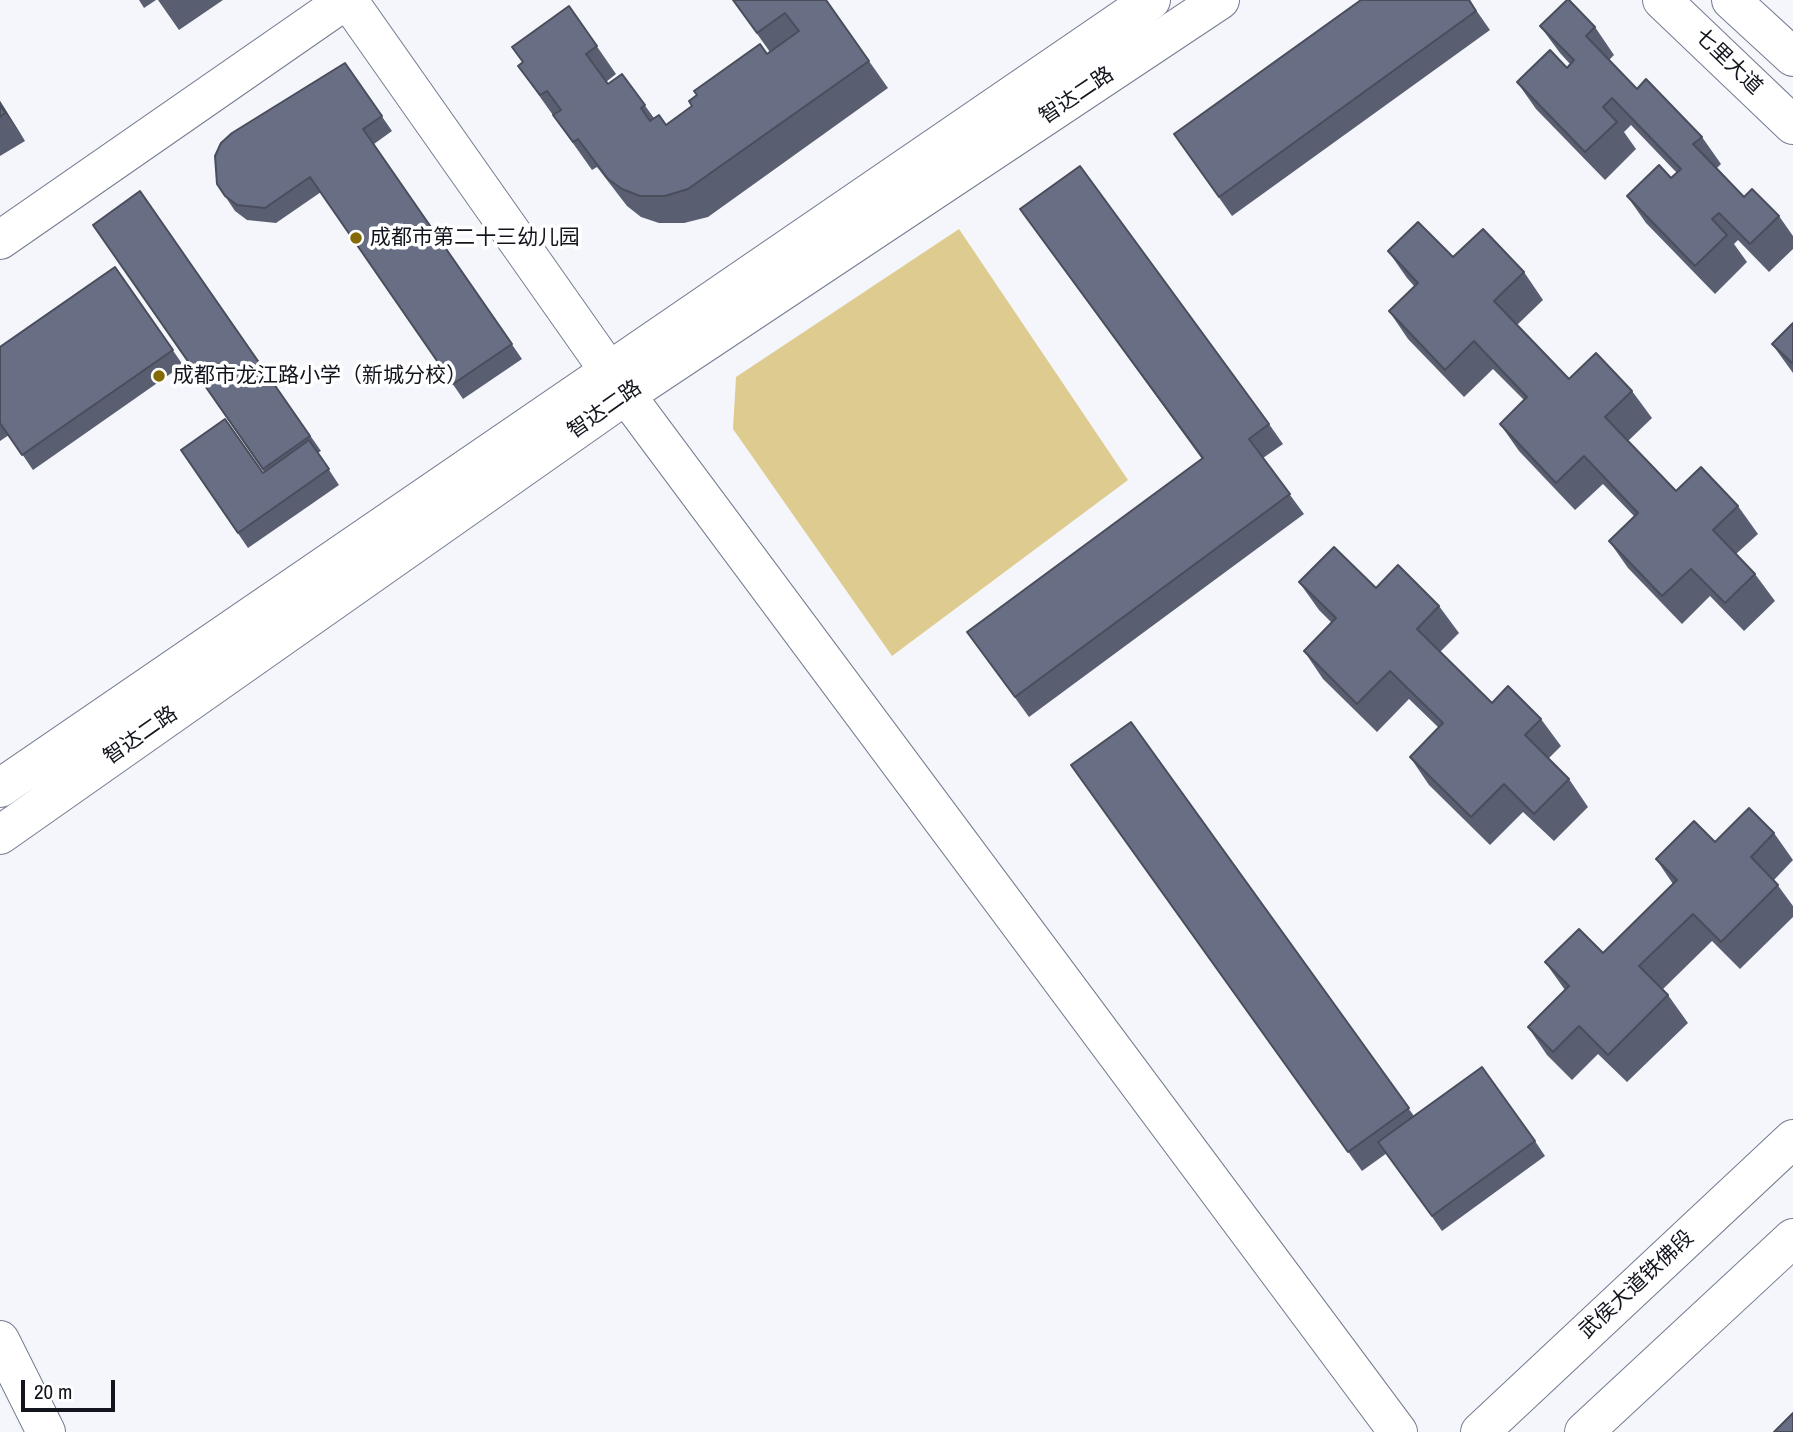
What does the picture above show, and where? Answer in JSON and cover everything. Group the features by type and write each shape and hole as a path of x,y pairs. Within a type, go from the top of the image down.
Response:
{"street":[{"path":"0,240 347,0 617,383 1398,1432"},
{"name":"智达二路","path":"0,835 617,383 1151,0"},
{"name":"智达二路","path":"0,788 617,383 1220,0"},
{"name":"七里大道","path":"1662,0 1793,125"},
{"path":"1731,0 1793,57"},
{"name":"武侯大道铁佛段","path":"1480,1432 1793,1139"},
{"path":"1584,1432 1793,1238"},
{"path":"0,1340 46,1432"}],"shaded area":[{"path":"959,229 1128,480 892,656 733,429 736,377"}],"building":[{"path":"733,0 826,0 869,61 688,189 665,196 640,196 622,189 608,179 578,139 573,142 553,115 561,110 547,91 540,95 518,66 523,62 512,47 569,6 597,46 586,54 608,84 622,74 645,105 641,108 650,121 659,115 666,125 692,106 689,101 697,95 694,91 760,44 767,54 799,31 785,13 757,33"},
{"path":"1361,0 1469,0 1476,11 1219,197 1174,134"},
{"path":"1567,0 1595,27 1586,36 1637,89 1646,79 1702,137 1693,144 1744,197 1752,189 1779,216 1750,244 1719,213 1712,219 1727,235 1695,266 1627,196 1659,165 1671,178 1681,169 1612,98 1603,107 1617,122 1585,152 1517,82 1550,50 1567,68 1574,60 1540,26"},
{"path":"345,63 382,116 363,129 512,344 453,384 310,177 265,208 237,205 225,196 217,184 215,156 221,143 232,133"},
{"path":"1080,166 1269,424 1249,439 1290,494 1015,697 967,632 1203,458 1020,209"},
{"path":"140,191 310,436 263,469 93,225"},
{"path":"1418,222 1453,257 1483,229 1524,272 1494,301 1569,379 1596,353 1632,391 1605,417 1676,491 1701,467 1738,506 1713,530 1755,574 1725,603 1691,569 1662,596 1609,541 1638,513 1584,456 1556,483 1500,424 1527,397 1474,341 1445,370 1389,311 1418,283 1388,251"},
{"path":"115,267 173,350 22,455 0,423 0,347"},
{"path":"1793,323 1793,364 1772,344"},
{"path":"225,419 263,473 309,440 329,469 238,533 181,450"},
{"path":"1334,547 1376,588 1398,565 1439,606 1417,629 1492,703 1508,686 1541,719 1525,735 1569,779 1534,814 1504,784 1471,817 1410,757 1443,723 1390,671 1357,704 1304,651 1336,618 1299,582"},
{"path":"1131,722 1409,1108 1348,1152 1071,765"},
{"path":"1749,808 1774,833 1751,857 1778,885 1721,942 1693,914 1639,966 1668,995 1608,1055 1579,1026 1553,1052 1528,1027 1569,986 1545,962 1579,929 1603,953 1677,880 1656,859 1694,821 1715,842"},
{"path":"1482,1067 1535,1141 1432,1216 1378,1142"},
{"path":"1793,1413 1793,1432 1774,1432"}],"place":[{"name":"成都市第二十三幼儿园","path":"356,238"},
{"name":"成都市龙江路小学（新城分校）","path":"159,376"}]}
